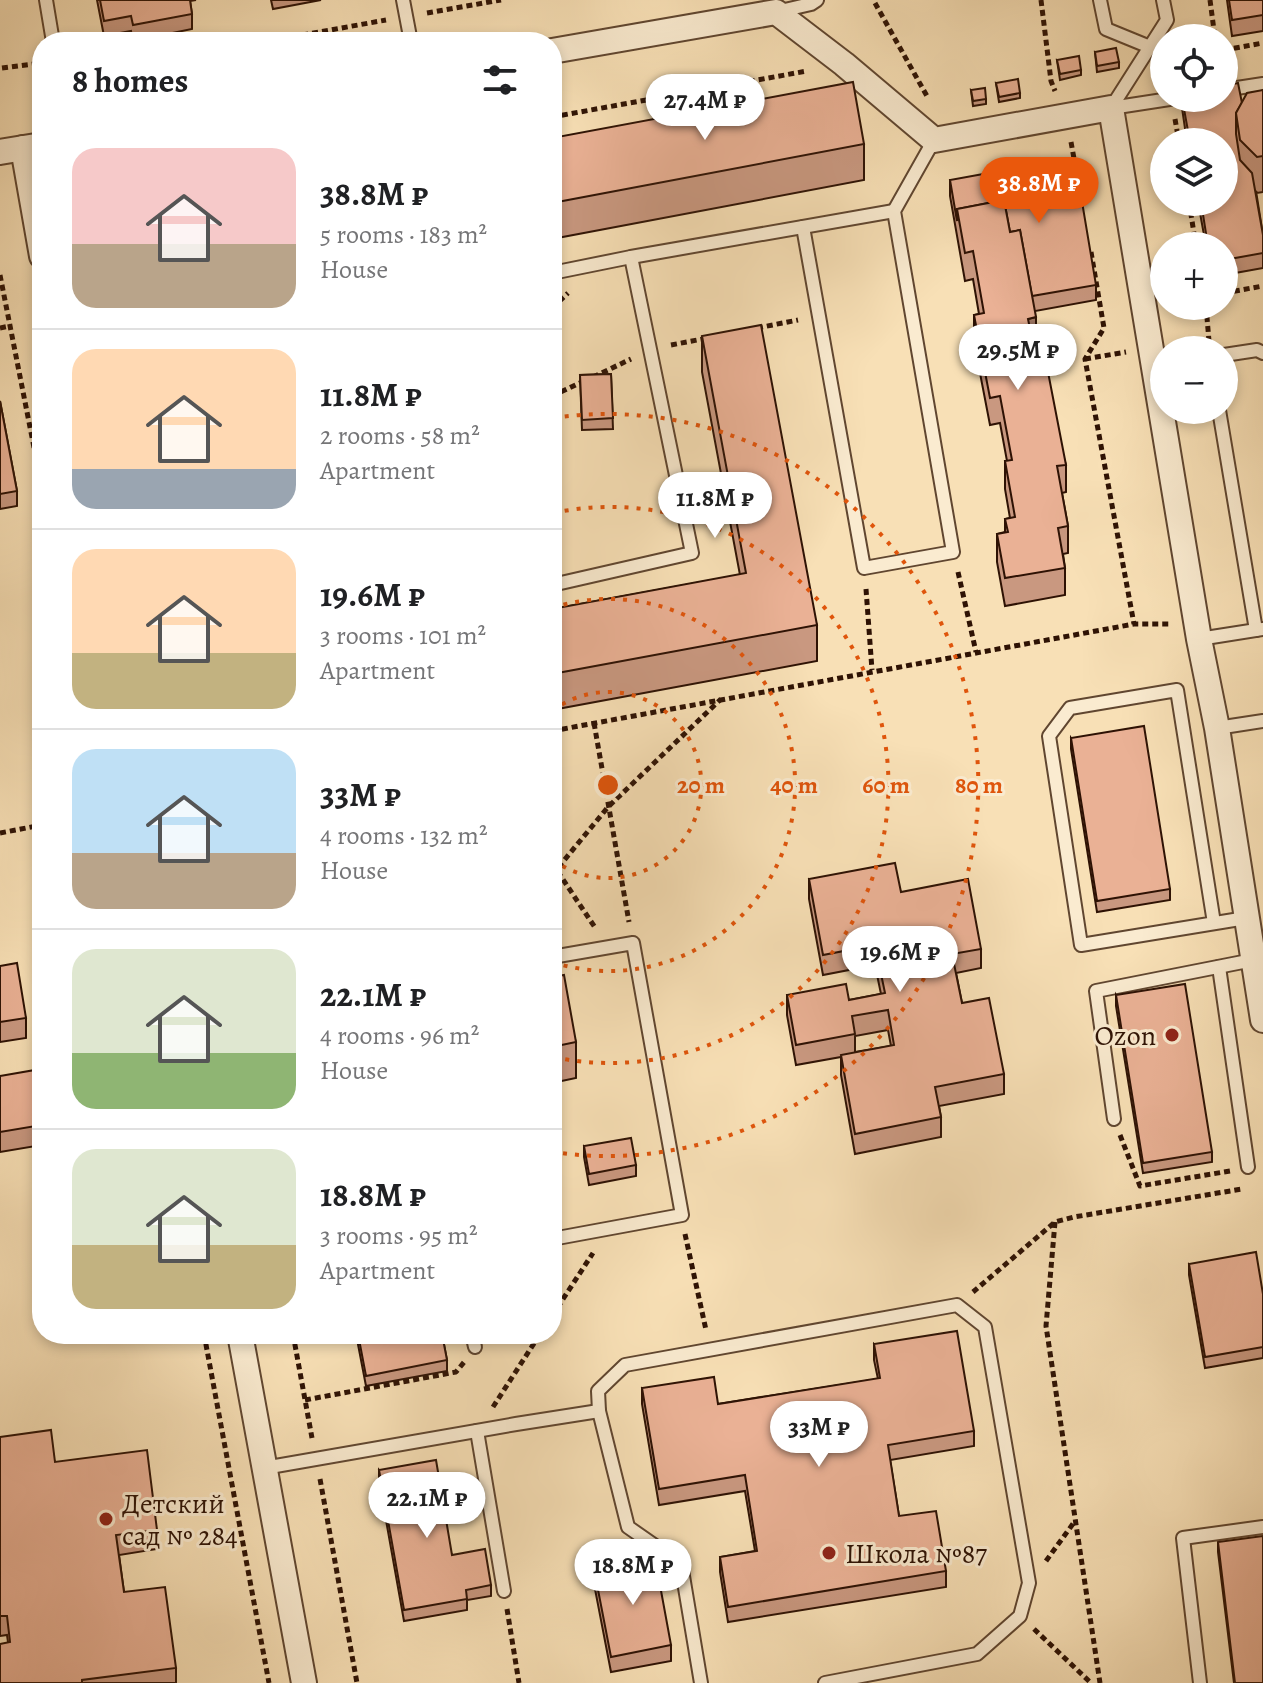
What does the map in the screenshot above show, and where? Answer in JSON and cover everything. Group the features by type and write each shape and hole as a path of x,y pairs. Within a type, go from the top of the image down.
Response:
{"street":[{"path":"562,49 776,12 942,138 1111,108 1153,336"},
{"path":"22,148 32,202"},
{"path":"1167,424 1263,1020"},
{"path":"242,1344 304,1683"}],"lane":[{"path":"46,0 51,32"},
{"path":"403,0 409,32"},
{"path":"776,12 817,0"},
{"path":"1100,0 1106,29 1150,47 1111,108"},
{"path":"1163,0 1167,20 1164,24"},
{"path":"1238,88 1263,84"},
{"path":"1111,108 1150,102"},
{"path":"803,227 864,568 953,552 894,211 942,138"},
{"path":"562,271 894,211"},
{"path":"562,583 692,553 631,257"},
{"path":"1238,352 1261,348"},
{"path":"1199,639 1260,629 1222,424"},
{"path":"1214,923 1177,690 1070,708 1049,736 1081,945 1246,918"},
{"path":"1217,728 1263,721"},
{"path":"562,955 633,943 682,1215 562,1237"},
{"path":"1114,1119 1096,991 1253,960"},
{"path":"1219,967 1248,1167"},
{"path":"701,1683 681,1564 628,1527 599,1411 598,1391 625,1365 957,1305 985,1327 1029,1583 1020,1616 977,1654 825,1683"},
{"path":"264,1468 599,1411"},
{"path":"477,1431 504,1591"},
{"path":"1200,1683 1183,1538 1263,1527"}],"path":[{"path":"1041,0 1051,81 1066,116 1077,177"},
{"path":"1210,0 1213,24"},
{"path":"875,3 942,138"},
{"path":"1238,47 1263,43"},
{"path":"2,68 32,64"},
{"path":"562,115 844,64"},
{"path":"1091,252 1104,328 1085,359 1134,624"},
{"path":"0,275 32,437"},
{"path":"1238,290 1263,286"},
{"path":"742,331 819,316"},
{"path":"0,328 10,326"},
{"path":"562,391 650,350 712,337"},
{"path":"1085,359 1150,360"},
{"path":"953,552 976,652"},
{"path":"864,568 872,671"},
{"path":"562,729 1134,624 1179,624 1199,639"},
{"path":"562,862 608,807 722,698"},
{"path":"594,723 633,943"},
{"path":"0,833 32,827"},
{"path":"562,883 608,947"},
{"path":"1114,1119 1140,1186 1248,1167"},
{"path":"957,1305 1055,1222 1248,1188"},
{"path":"682,1215 710,1350"},
{"path":"1055,1222 1046,1326 1100,1683"},
{"path":"562,1301 609,1228"},
{"path":"206,1344 269,1683"},
{"path":"295,1344 357,1683"},
{"path":"305,1400 456,1372 472,1344"},
{"path":"477,1431 534,1344"},
{"path":"1029,1583 1076,1520"},
{"path":"504,1591 519,1683"},
{"path":"1020,1616 1091,1683"}],"building":[{"path":"100,0 190,0 192,14 133,25 131,16 104,21"},
{"path":"1229,0 1263,0 1263,15 1232,20"},
{"path":"1116,48 1119,62 1097,66 1095,52"},
{"path":"1079,56 1081,70 1060,74 1057,60"},
{"path":"1018,79 1020,93 999,97 996,83"},
{"path":"853,82 864,144 562,201 562,136"},
{"path":"1238,83 1242,103 1238,110"},
{"path":"985,88 986,99 973,101 971,90"},
{"path":"1263,90 1263,156 1257,157 1240,140 1236,113 1247,93"},
{"path":"1185,112 1237,112 1236,128 1187,128"},
{"path":"1238,147 1240,160 1252,173 1263,235 1263,253 1238,257 1238,232 1206,232 1203,216 1238,216"},
{"path":"1011,169 1014,183 1077,172 1096,285 1032,296 1020,230 1010,232 1004,200 957,209 957,221 950,180"},
{"path":"1004,200 1010,232 1020,230 1036,317 1028,319 1039,374 1048,372 1066,465 1057,466 1068,526 1058,528 1065,568 1005,578 997,534 1008,532 1005,519 1015,517 1005,461 1012,460 1000,396 990,398 974,315 984,313 973,251 965,253 957,209"},
{"path":"761,325 817,625 562,672 562,607 746,573 702,336"},
{"path":"611,374 613,418 582,420 580,375"},
{"path":"0,401 17,491 0,494"},
{"path":"1144,726 1170,889 1097,901 1071,738"},
{"path":"895,863 901,892 968,879 981,949 952,954 962,1003 989,998 1004,1074 935,1087 941,1117 855,1134 841,1055 894,1045 888,1010 852,1016 855,1034 796,1045 787,995 846,984 849,1000 885,993 875,945 823,955 809,879"},
{"path":"17,963 26,1018 0,1022 0,966"},
{"path":"562,975 576,1042 562,1045"},
{"path":"1185,984 1212,1152 1143,1163 1116,995"},
{"path":"32,1071 32,1127 0,1132 0,1076"},
{"path":"631,1138 636,1165 589,1174 584,1146"},
{"path":"1256,1252 1263,1294 1263,1347 1205,1357 1189,1264"},
{"path":"957,1331 974,1431 888,1445 899,1516 936,1511 946,1571 728,1607 720,1557 757,1551 745,1475 659,1489 642,1388 714,1377 718,1404 880,1378 874,1344"},
{"path":"360,1344 444,1344 447,1360 366,1376"},
{"path":"51,1430 55,1462 147,1450 157,1530 116,1535 124,1592 165,1587 176,1668 82,1680 82,1683 0,1683 0,1644 10,1642 7,1616 0,1616 0,1437"},
{"path":"436,1460 452,1555 485,1549 491,1585 466,1590 467,1599 404,1610 379,1470"},
{"path":"1263,1536 1263,1683 1235,1683 1218,1542"},
{"path":"655,1558 671,1645 611,1657 594,1569"}],"place":[{"name":"Ozon","path":"1172,1035"},
{"name":"Детский сад № 284","path":"106,1519"},
{"name":"Школа №87","path":"829,1553"}]}
